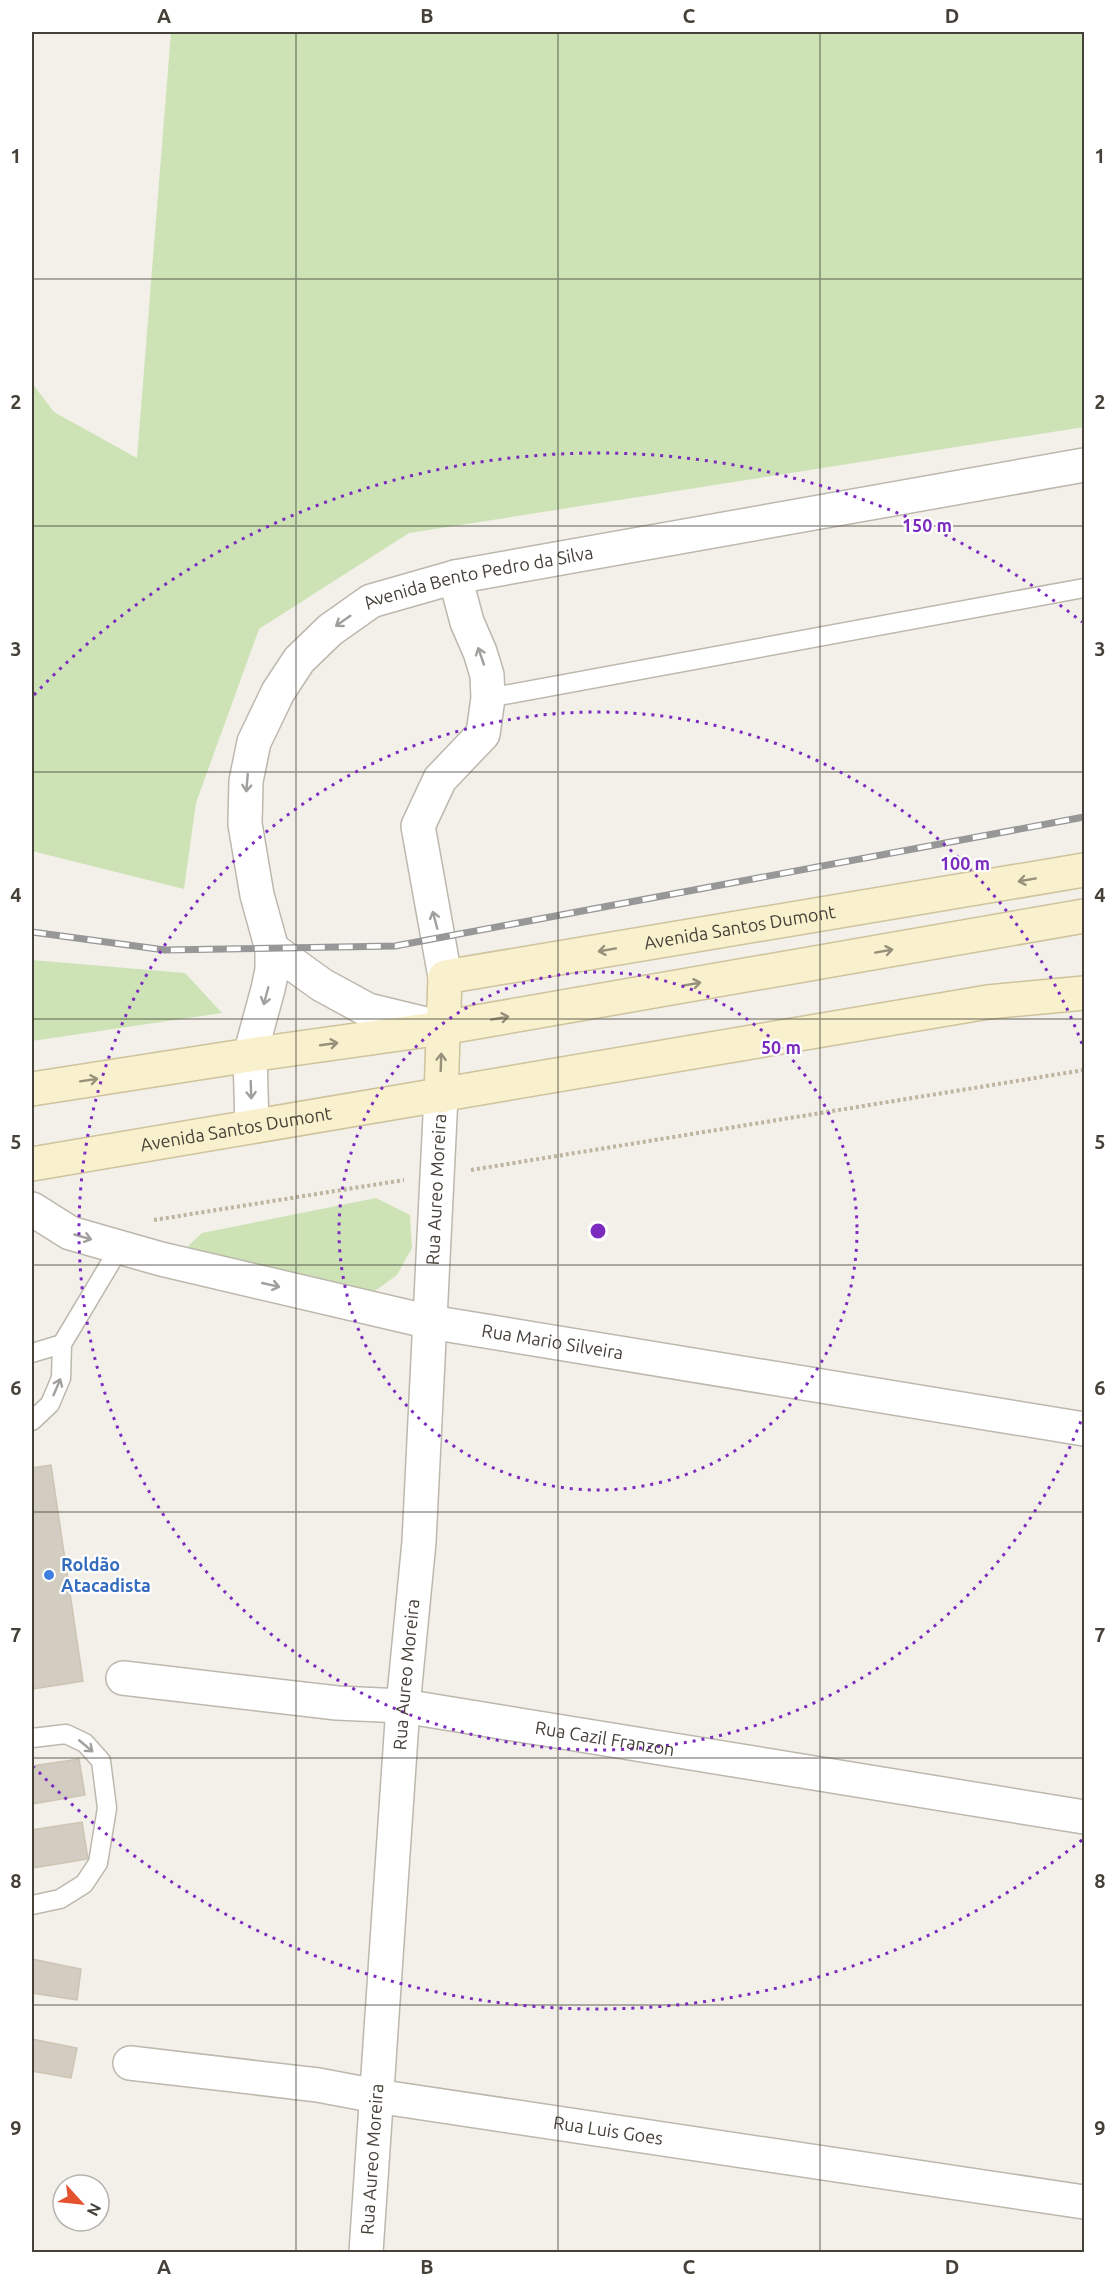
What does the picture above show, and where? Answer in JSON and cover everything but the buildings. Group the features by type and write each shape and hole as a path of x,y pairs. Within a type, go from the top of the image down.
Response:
{"main road":[{"name":"Avenida Santos Dumont","path":"445,977 1084,870"},
{"path":"32,1089 442,1028 1084,916"},
{"path":"441,1096 445,977"},
{"name":"Avenida Santos Dumont","path":"32,1164 988,1002 1084,993"}],"street":[{"name":"Avenida Bento Pedro da Silva","path":"252,1126 250,1055 272,970 272,949 257,895 245,824 246,781 254,742 278,692 299,660 330,630 371,602 455,577 1084,465"},
{"path":"445,977 418,826 440,778 483,734 488,698 488,675 467,622 455,577"},
{"path":"272,949 322,985 368,1010 442,1028"},
{"name":"Rua Aureo Moreira","path":"366,2253 403,1706 419,1542 441,1096"},
{"name":"Rua Mario Silveira","path":"32,1209 70,1233 172,1262 430,1322 1084,1429"},
{"name":"Rua Cazil Franzon","path":"123,1678 337,1702 403,1706 1084,1817"},
{"name":"Rua Luis Goes","path":"130,2063 318,2085 376,2096 1084,2202"}],"lane":[{"path":"488,698 1084,588"},
{"path":"32,1421 50,1404 61,1378 62,1344 120,1247"},
{"path":"32,1353 62,1344"},
{"path":"32,1738 66,1734 85,1743 101,1761 107,1808 98,1863 84,1884 60,1899 32,1905"}],"path":[{"path":"150,1220 1084,1070"}],"green space":[{"path":"171,32 1084,32 1084,427 409,533 259,629 196,803 184,889 32,851 32,383 54,412 137,458"},
{"path":"32,960 185,973 222,1013 32,1041"},
{"path":"376,1198 410,1215 412,1248 397,1275 375,1291 201,1261 188,1246 202,1233"}],"railway":[{"path":"32,932 165,950 395,946 1084,817"}],"place":[{"name":"Roldão Atacadista","path":"49,1575"}]}
